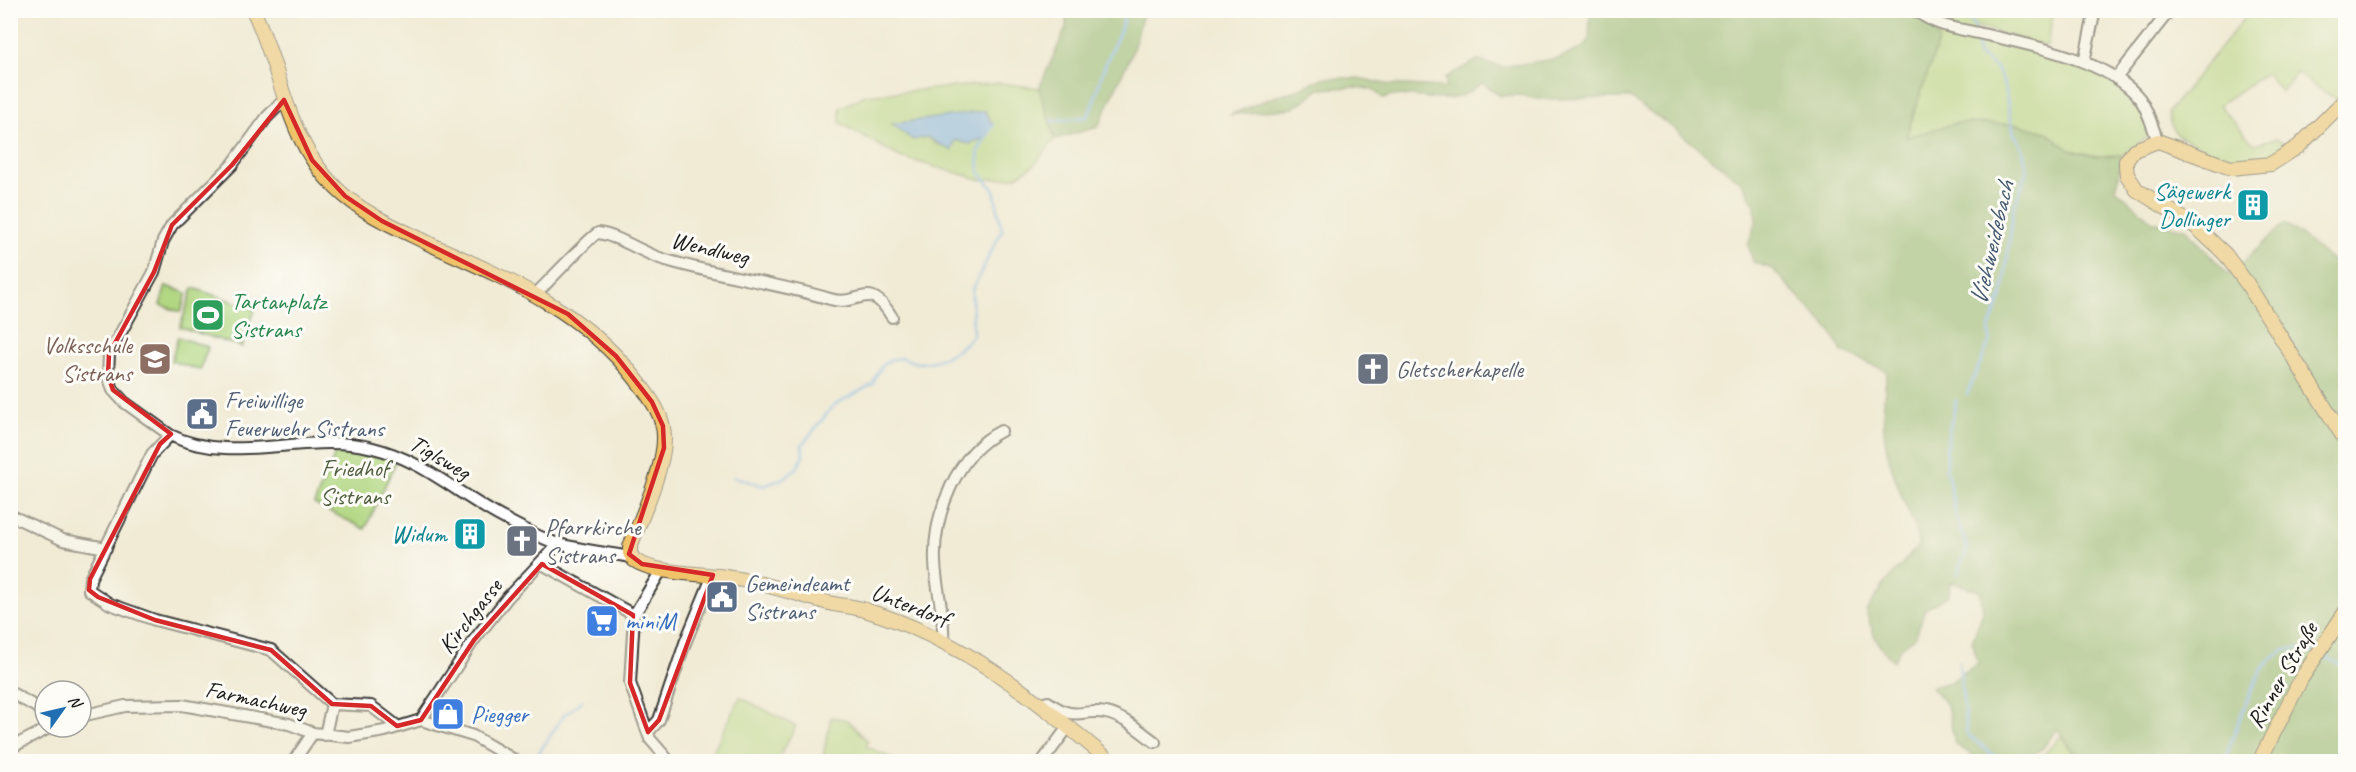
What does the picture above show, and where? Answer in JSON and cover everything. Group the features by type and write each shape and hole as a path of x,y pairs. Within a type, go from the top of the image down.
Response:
{"main road":[{"path":"253,10 296,133 312,160 337,189 353,202 396,228 536,294 568,314 601,341 642,386 661,420 664,448 630,547 631,557"},
{"path":"2346,99 2299,146 2264,166 2231,168 2218,165 2158,141 2140,146 2129,155 2126,166 2131,183 2146,197 2195,226 2225,254 2248,285 2346,441"},
{"name":"Unterdorf","path":"631,557 638,563 662,569 754,582 864,609 943,641 979,660 1068,727"},
{"name":"Rinner Straße","path":"2259,762 2292,696 2346,611"},
{"path":"1068,727 1111,762"}],"street":[{"path":"1914,10 1928,21 1942,27 1998,37 2084,62 2117,77 2147,110 2158,141"},
{"path":"2084,62 2095,10"},
{"path":"2117,77 2170,10"},
{"name":"Tiglsweg","path":"284,100 267,117 232,165 172,225 163,241 154,272 109,354 108,375 113,390 124,402 170,435 181,440 215,446 333,444 373,448 411,462 505,519 558,544 631,557"},
{"name":"Wendlweg","path":"536,294 568,263 591,236 598,233 665,260 779,285 837,301 869,295 880,299 892,317"},
{"path":"943,641 944,619 935,561 941,513 946,497 972,454 985,440 1001,431"},
{"path":"170,435 152,454 88,584 93,594 110,604 155,620 271,650 332,704 371,706 398,726"},
{"path":"10,515 72,543 106,548"},
{"name":"Kirchgasse","path":"422,720 476,638 508,597 542,564 558,544"},
{"path":"542,564 634,615"},
{"path":"662,569 634,615 632,624 634,649 629,676 648,732 670,762"},
{"path":"648,732 659,720 685,643 713,575"},
{"path":"10,692 33,705"},
{"path":"1040,704 1048,702 1076,716 1098,713 1111,715 1155,742"},
{"path":"325,735 332,704"},
{"name":"Farmachweg","path":"93,714 135,705 182,705 289,724 313,733 364,736 422,720"},
{"path":"422,720 473,736 518,762"},
{"path":"1042,762 1068,727"},
{"path":"293,762 313,733"},
{"path":"10,748 33,736"}],"highlighted area":[{"path":"284,100 312,160 345,196 382,221 568,314 616,356 652,402 663,426 664,448 629,554 642,564 713,575 659,720 648,732 630,683 633,615 542,564 474,640 421,720 397,726 371,706 332,704 271,650 155,620 98,597 89,590 90,579 160,444 171,434 113,390 108,375 109,354 154,272 172,225 232,165"}],"green space":[{"path":"1918,10 2054,11 2047,46 1976,26 1973,29 2117,77 2145,114 2150,135 2122,155 2097,156 2070,150 2046,132 1906,137 1939,39"},
{"path":"1066,11 1144,11 1132,53 1098,127 1055,139 1039,88 1066,28"},
{"path":"1590,11 1918,11 1939,39 1906,137 1956,123 2017,124 2046,132 2070,150 2097,156 2122,155 2116,189 2153,222 2186,229 2229,275 2285,223 2345,270 2345,761 2088,761 2073,750 2057,729 2043,748 2023,761 1982,761 1955,744 1947,705 1931,687 1950,682 1978,663 1972,641 1983,612 1980,591 1950,582 1949,595 1925,609 1916,636 1900,648 1894,661 1879,645 1866,611 1886,582 1918,546 1914,525 1886,447 1883,420 1887,371 1842,352 1830,330 1772,269 1753,262 1748,245 1756,223 1755,205 1741,182 1676,130 1630,98 1536,99 1521,95 1500,96 1483,83 1462,96 1450,99 1400,95 1384,99 1374,90 1355,87 1320,89 1294,108 1229,115 1322,78 1359,78 1386,84 1447,87 1445,78 1477,60 1502,67 1560,58 1582,48 1589,41"},
{"path":"2250,11 2342,11 2341,16 2346,19 2345,89 2336,100 2296,73 2282,92 2266,73 2219,105 2254,144 2276,138 2299,150 2258,163 2222,157 2178,136 2170,123 2168,112"},
{"path":"999,83 1039,88 1055,139 1034,165 1016,177 982,180 900,157 840,123 840,108 865,95","holes":["985,111 955,140 938,145 927,137 958,117"]},
{"path":"166,286 187,293 181,312 160,305"},
{"name":"Tartanplatz Sistrans","path":"193,288 255,309 242,347 180,327"},
{"path":"178,337 208,347 200,370 171,361"},
{"name":"Friedhof Sistrans","path":"337,449 377,454 396,462 365,529 314,504"},
{"path":"740,697 796,726 777,761 708,761"},
{"path":"831,717 847,720 868,741 866,746 897,761 822,761"},
{"path":"2061,736 2072,751 2085,761 2038,761"}],"water":[{"path":"985,111 993,125 985,138 969,144 955,140 952,151 927,137 913,140 892,124"}],"waterway":[{"path":"1052,121 1087,117 1125,10"},
{"name":"Viehweidebach","path":"1964,10 1975,28"},
{"name":"Viehweidebach","path":"1967,394 1990,340 1989,328 2003,293 2013,211 2027,169 2022,146 2014,134 2003,81 1996,68 1978,54 1977,37"},
{"path":"734,477 764,486 784,478 798,467 803,456 802,445 834,405 873,384 879,370 886,362 896,358 918,363 943,358 956,351 973,335 972,290 1002,230 994,190 979,172 978,151 993,125"},
{"name":"Viehweidebach","path":"1956,400 1947,441 1946,466 1956,516 1967,548 1958,573"},
{"path":"2225,762 2254,684 2268,662 2287,650 2299,649 2314,652"},
{"path":"2321,655 2346,667"},
{"name":"Viehweidebach","path":"1959,662 1967,734 1993,755 2004,760"},
{"path":"537,756 564,715 582,701"}],"place":[{"name":"Sägewerk Dollinger","path":"2253,205"},
{"name":"Tartanplatz Sistrans","path":"208,315"},
{"name":"Volksschule Sistrans","path":"155,359"},
{"name":"Gletscherkapelle","path":"1373,369"},
{"name":"Freiwillige Feuerwehr Sistrans","path":"202,414"},
{"name":"Widum","path":"470,534"},
{"name":"Pfarrkirche Sistrans","path":"522,541"},
{"name":"Gemeindeamt Sistrans","path":"722,597"},
{"name":"miniM","path":"602,621"},
{"name":"Piegger","path":"448,714"}]}
